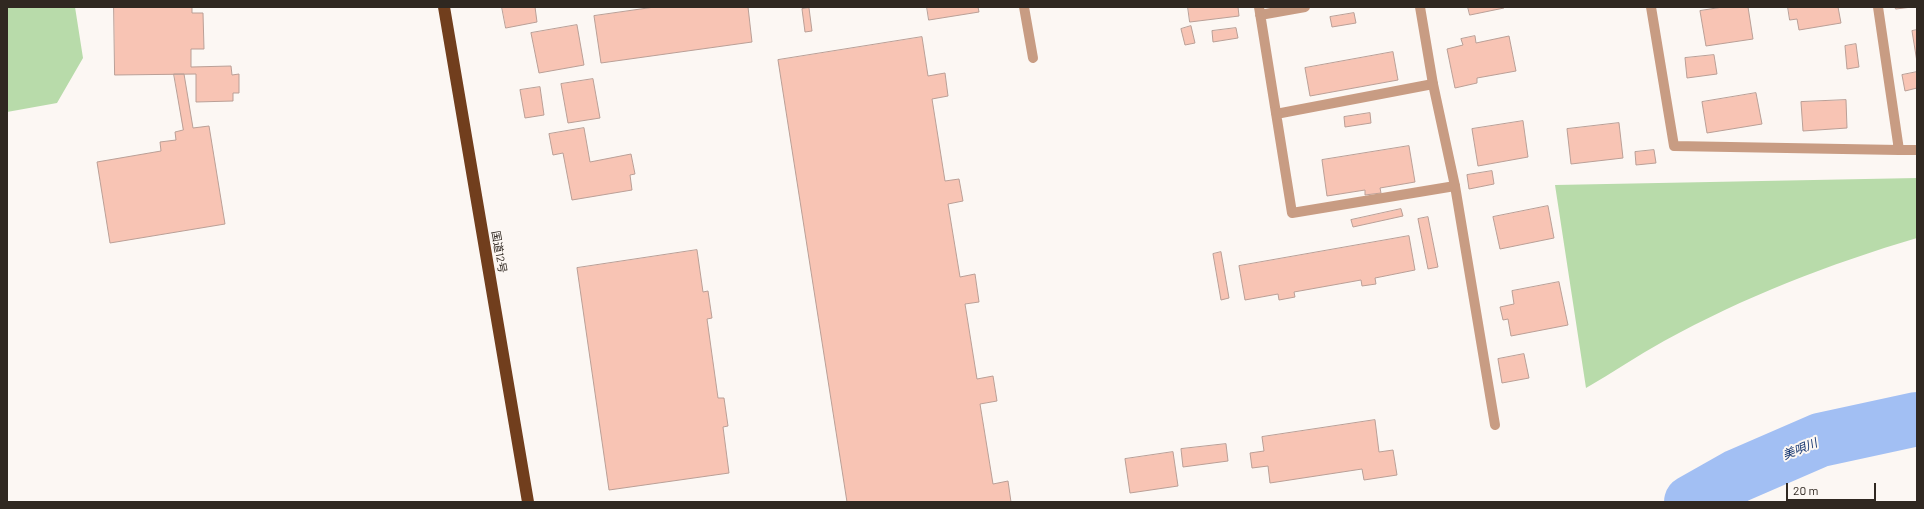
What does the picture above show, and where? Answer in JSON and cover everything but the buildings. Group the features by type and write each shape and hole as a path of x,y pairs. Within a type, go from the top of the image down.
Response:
{"highway":[{"name":"国道12号","path":"444,7 528,502"}],"street":[{"path":"1024,7 1033,58"},
{"path":"1305,7 1259,11 1292,213 1454,186"},
{"path":"1420,7 1433,84 1454,186 1494,425"},
{"path":"1651,7 1674,146 1917,150"},
{"path":"1878,7 1899,150"},
{"path":"1276,114 1433,84"}],"green space":[{"path":"7,7 75,7 83,58 57,103 7,112"},
{"path":"1917,178 1917,238 1819,270 1725,310 1664,341 1586,388 1555,185"}],"waterway":[{"name":"美唄川","path":"1691,502 1737,476 1820,440 1917,419"}]}
